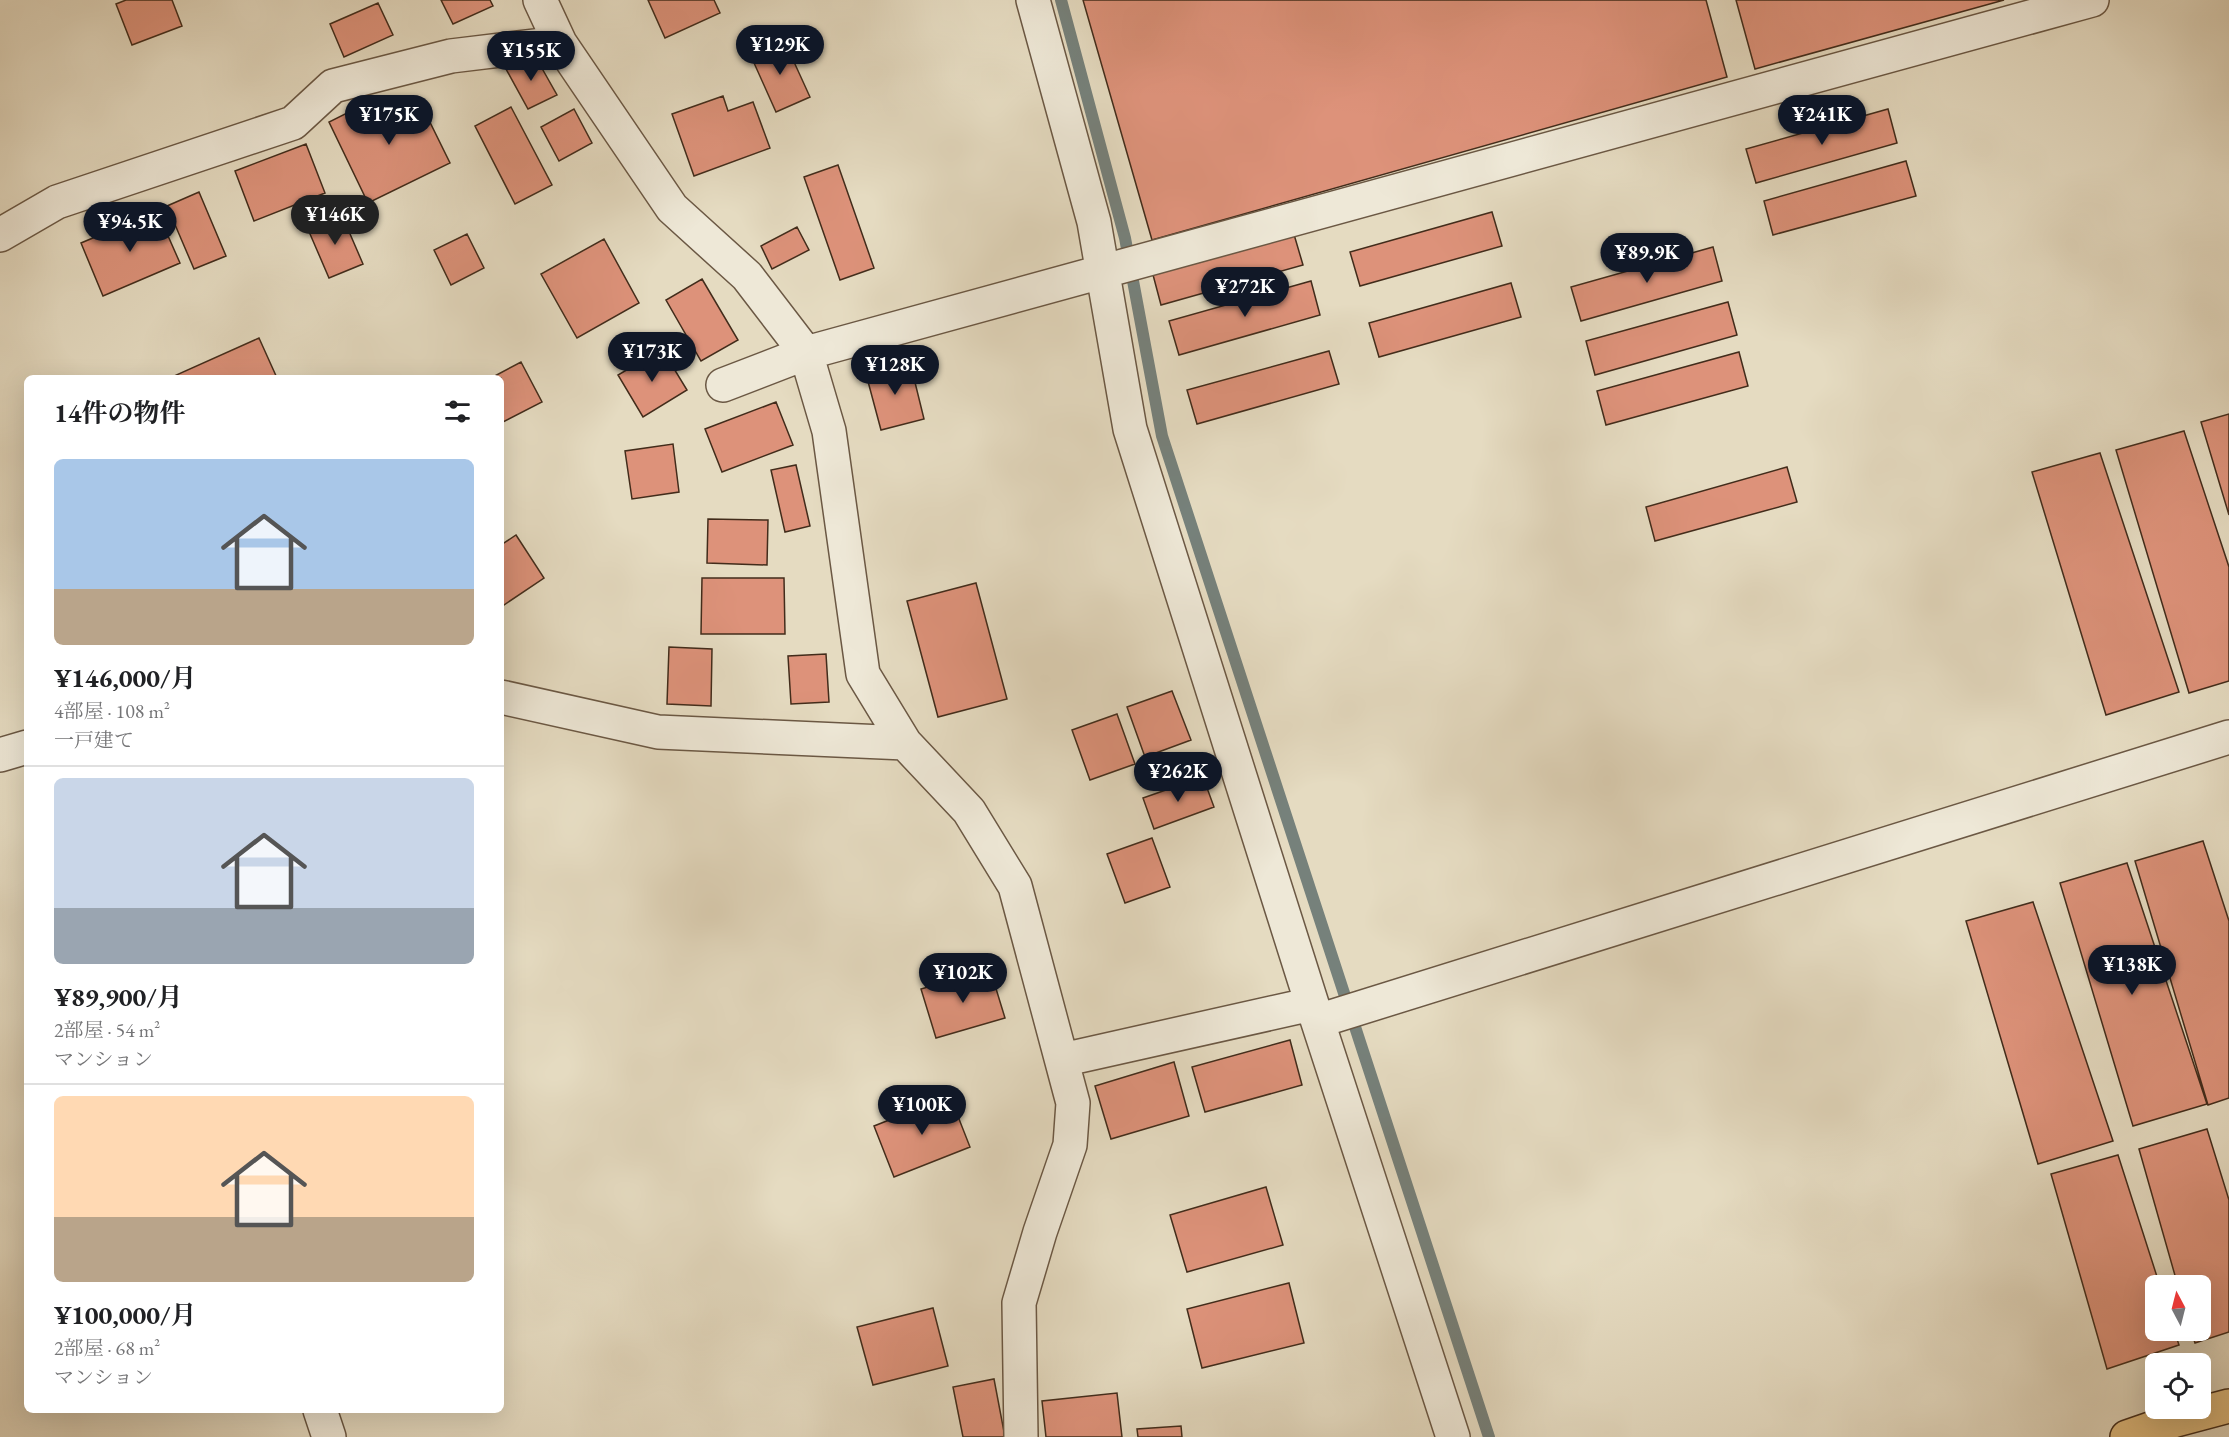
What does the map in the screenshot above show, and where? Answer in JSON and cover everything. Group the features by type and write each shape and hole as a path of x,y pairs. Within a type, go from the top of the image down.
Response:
{"main road":[{"path":"2127,1437 2176,1420 2229,1406"}],"street":[{"path":"1033,0 1094,222 1130,429 1315,1013 1453,1437"},
{"path":"723,385 806,353 2092,0"},
{"path":"544,2 560,43 672,207 747,276 806,353 830,431 862,674 905,743 969,811 1015,886 1073,1103 1070,1145 1040,1232 1019,1303 1021,1437"},
{"path":"0,235 57,202 293,123 333,86 451,56 560,43"},
{"path":"504,698 658,732 905,743"},
{"path":"1062,1060 1315,1013 2229,737"},
{"path":"0,755 24,748"},
{"path":"321,1413 328,1437"}],"building":[{"path":"126,0 172,0 182,26 132,45 116,4"},
{"path":"441,0 490,0 493,6 453,24"},
{"path":"648,0 714,0 720,13 665,38"},
{"path":"1083,0 1706,0 1727,77 1152,240"},
{"path":"1736,0 2004,0 1755,69"},
{"path":"378,3 393,35 344,57 330,24"},
{"path":"784,40 810,97 776,112 750,54"},
{"path":"535,56 557,95 528,109 506,69"},
{"path":"723,96 728,111 753,102 770,148 694,176 672,114"},
{"path":"377,98 385,114 418,98 450,163 368,203 329,122"},
{"path":"511,107 552,185 515,204 475,126"},
{"path":"574,109 592,143 559,161 541,127"},
{"path":"1888,109 1897,143 1756,183 1746,149"},
{"path":"306,144 325,193 254,221 235,171"},
{"path":"1906,161 1916,196 1773,235 1764,201"},
{"path":"838,165 874,268 840,280 804,177"},
{"path":"199,192 226,256 194,269 167,206"},
{"path":"157,211 180,263 103,296 81,243"},
{"path":"1492,212 1502,246 1360,286 1350,252"},
{"path":"341,213 363,264 329,278 307,227"},
{"path":"797,227 809,250 772,269 761,246"},
{"path":"1293,231 1303,265 1161,305 1152,271"},
{"path":"467,234 484,268 451,285 434,250"},
{"path":"604,239 639,303 577,338 541,274"},
{"path":"1713,247 1722,281 1581,321 1571,287"},
{"path":"702,279 738,340 701,361 666,300"},
{"path":"1311,281 1320,315 1179,355 1169,321"},
{"path":"1511,283 1521,317 1379,357 1369,323"},
{"path":"1728,302 1737,335 1595,375 1586,341"},
{"path":"259,338 276,375 176,375"},
{"path":"662,349 687,390 643,417 618,375"},
{"path":"1329,351 1339,384 1197,424 1187,390"},
{"path":"1739,352 1748,386 1606,425 1597,391"},
{"path":"521,362 542,402 504,421 504,375 497,375"},
{"path":"910,362 924,419 881,430 866,374"},
{"path":"776,402 793,445 722,472 705,429"},
{"path":"2229,414 2229,515 2201,422"},
{"path":"2184,431 2229,567 2229,681 2189,693 2116,450"},
{"path":"673,444 679,492 632,499 625,451"},
{"path":"2100,453 2179,692 2106,715 2032,472"},
{"path":"796,465 810,526 785,532 771,470"},
{"path":"1787,467 1797,502 1655,541 1646,507"},
{"path":"708,519 768,520 767,565 707,563"},
{"path":"516,535 544,578 504,605 504,543"},
{"path":"702,578 784,578 785,634 701,634"},
{"path":"976,583 1007,699 938,717 907,601"},
{"path":"669,647 712,649 711,706 667,704"},
{"path":"826,654 829,702 791,704 788,656"},
{"path":"1172,691 1191,740 1145,757 1127,707"},
{"path":"1117,714 1135,764 1090,780 1072,730"},
{"path":"1203,777 1214,807 1154,829 1143,798"},
{"path":"1152,838 1170,887 1125,903 1107,854"},
{"path":"2203,841 2229,921 2229,1098 2208,1105 2135,861"},
{"path":"2127,863 2207,1104 2133,1126 2060,883"},
{"path":"2033,902 2113,1141 2038,1164 1966,921"},
{"path":"990,969 1005,1018 936,1038 921,989"},
{"path":"1290,1040 1302,1085 1205,1112 1192,1067"},
{"path":"1174,1062 1189,1116 1111,1139 1095,1086"},
{"path":"950,1096 970,1147 894,1177 874,1126"},
{"path":"2207,1129 2229,1200 2229,1332 2211,1338 2211,1275 2175,1275 2139,1149"},
{"path":"2118,1155 2156,1275 2145,1275 2145,1341 2178,1341 2179,1345 2155,1353 2145,1353 2145,1356 2107,1369 2051,1174"},
{"path":"1266,1187 1283,1245 1187,1272 1170,1215"},
{"path":"1289,1283 1304,1343 1202,1368 1187,1309"},
{"path":"933,1308 948,1366 873,1385 857,1327"},
{"path":"994,1379 1005,1437 963,1437 953,1387"},
{"path":"1117,1393 1122,1437 1046,1437 1042,1401"},
{"path":"1181,1426 1182,1437 1138,1437 1137,1429"}],"waterway":[{"path":"1061,0 1125,238 1162,436 1489,1437"}]}
